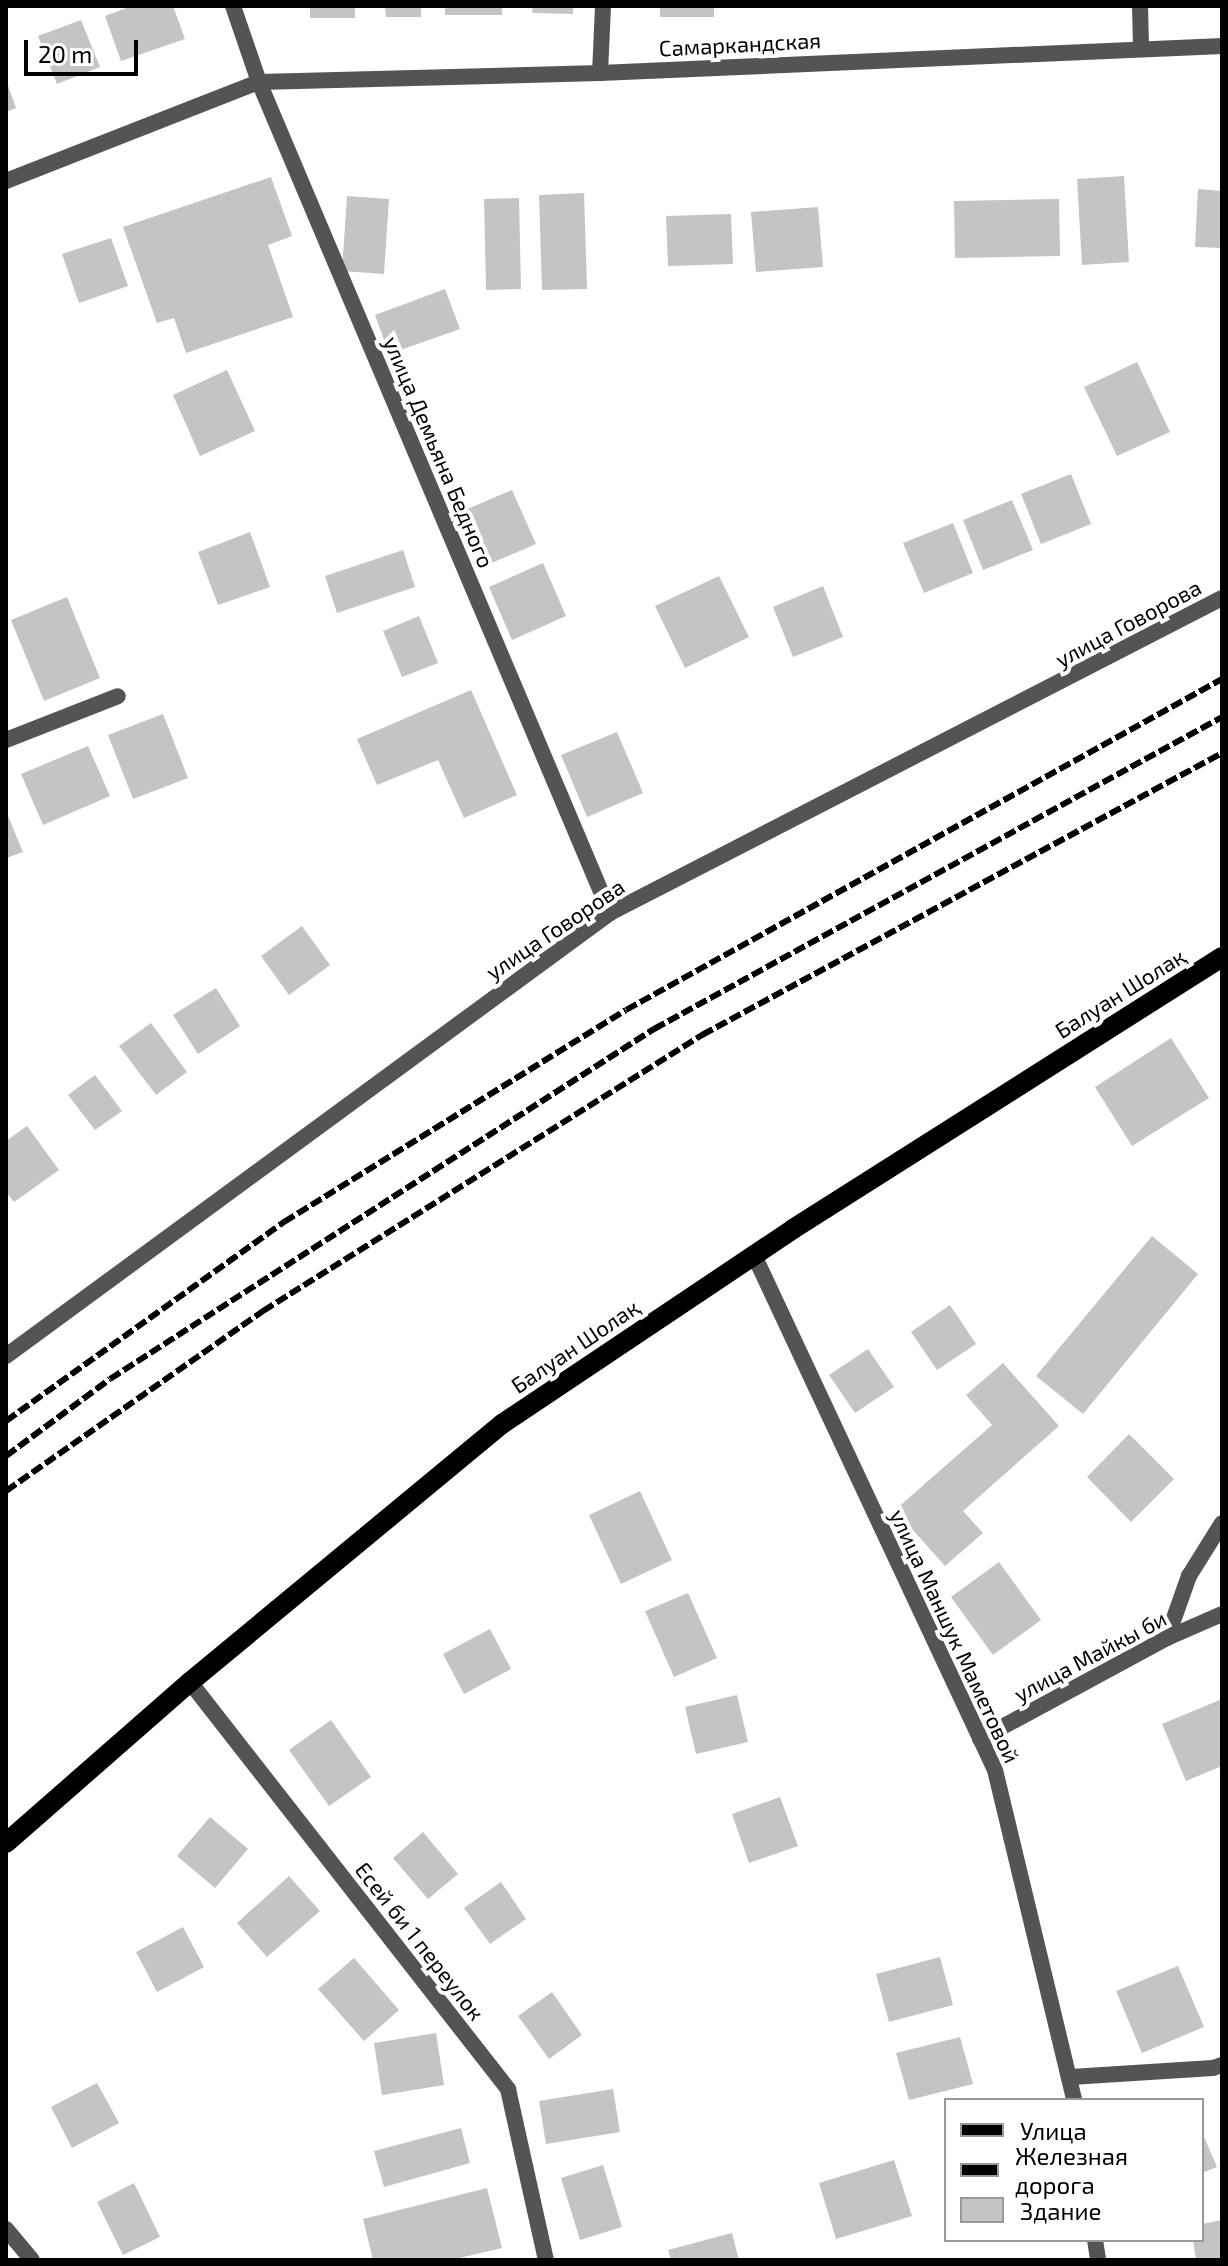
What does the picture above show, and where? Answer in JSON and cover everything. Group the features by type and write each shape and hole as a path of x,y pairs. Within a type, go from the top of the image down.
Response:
{"main road":[{"name":"Балуан Шолақ","path":"6,1843 190,1682 502,1424 754,1255 1222,957"}],"street":[{"name":"улица Демьяна Бедного","path":"233,6 259,82 610,913"},
{"path":"600,73 603,6"},
{"path":"1140,6 1141,48"},
{"name":"Самаркандская","path":"6,181 259,82 600,73 1222,46"},
{"name":"улица Говорова","path":"6,1356 610,913 1222,598"},
{"path":"6,740 118,696"},
{"name":"улица Маншук Маметовой","path":"754,1255 995,1770 1074,2098"},
{"path":"1167,1638 1189,1576 1222,1523"},
{"name":"улица Майкы би","path":"980,1739 1167,1638 1222,1614"},
{"name":"Есей би 1 переулок","path":"190,1682 508,2089 546,2260"},
{"path":"1071,2077 1222,2065"},
{"path":"6,2229 32,2260"}],"building":[{"path":"132,6 173,6 185,39 121,61 105,16"},
{"path":"310,6 355,6 355,18 310,18"},
{"path":"385,6 421,6 421,17 386,17"},
{"path":"445,6 502,6 502,15 445,15"},
{"path":"533,6 573,6 573,14 532,13"},
{"path":"660,6 714,6 714,17 660,17"},
{"path":"81,20 100,67 57,84 38,36"},
{"path":"6,80 16,108 6,112"},
{"path":"1124,176 1129,262 1082,265 1077,179"},
{"path":"271,177 292,236 268,245 293,317 186,353 174,318 157,323 123,227"},
{"path":"1198,189 1222,191 1222,248 1195,247"},
{"path":"584,193 587,289 542,290 539,195"},
{"path":"347,196 389,199 384,274 342,271"},
{"path":"519,198 521,289 486,290 484,199"},
{"path":"1059,199 1060,256 955,258 954,201"},
{"path":"818,207 823,267 756,272 751,212"},
{"path":"731,214 733,264 668,266 666,216"},
{"path":"111,238 128,286 79,303 62,254"},
{"path":"445,289 460,329 389,354 375,315"},
{"path":"1137,362 1170,432 1117,456 1084,387"},
{"path":"227,370 255,431 200,456 173,395"},
{"path":"1071,474 1091,524 1041,544 1021,494"},
{"path":"512,490 536,544 482,567 458,513"},
{"path":"1012,500 1033,550 983,570 963,520"},
{"path":"953,523 973,573 924,593 903,543"},
{"path":"250,532 270,587 218,605 198,552"},
{"path":"403,550 415,587 337,613 325,576"},
{"path":"543,563 566,616 512,640 489,587"},
{"path":"719,576 749,637 685,668 655,606"},
{"path":"823,586 843,637 793,657 773,607"},
{"path":"67,597 100,678 44,701 11,620"},
{"path":"419,616 438,663 402,677 383,631"},
{"path":"471,690 517,795 464,818 438,760 377,785 357,739"},
{"path":"163,714 188,778 133,799 108,735"},
{"path":"617,732 643,793 587,817 561,755"},
{"path":"88,746 110,796 43,825 21,774"},
{"path":"6,811 23,852 6,858"},
{"path":"302,926 330,965 289,995 261,956"},
{"path":"216,988 240,1026 198,1054 173,1015"},
{"path":"151,1023 187,1072 156,1095 119,1046"},
{"path":"1171,1038 1209,1098 1132,1146 1095,1087"},
{"path":"95,1075 122,1111 95,1130 68,1095"},
{"path":"27,1126 59,1170 14,1202 6,1192 6,1141"},
{"path":"1152,1236 1198,1274 1083,1414 1036,1376"},
{"path":"950,1305 976,1344 937,1370 911,1332"},
{"path":"868,1349 894,1387 855,1413 829,1375"},
{"path":"1003,1363 1059,1426 963,1511 983,1533 945,1566 895,1510 992,1425 966,1395"},
{"path":"1129,1434 1174,1479 1131,1522 1087,1477"},
{"path":"640,1491 672,1560 621,1584 589,1515"},
{"path":"999,1562 1041,1620 993,1655 951,1597"},
{"path":"688,1593 717,1658 674,1677 645,1611"},
{"path":"490,1629 511,1669 464,1694 443,1654"},
{"path":"737,1695 748,1742 696,1754 685,1707"},
{"path":"1222,1699 1222,1766 1186,1781 1162,1724"},
{"path":"331,1720 371,1777 329,1806 289,1750"},
{"path":"780,1797 798,1846 749,1863 732,1814"},
{"path":"210,1817 248,1849 215,1888 177,1856"},
{"path":"423,1832 458,1874 428,1899 393,1858"},
{"path":"289,1876 320,1911 267,1957 237,1923"},
{"path":"501,1882 526,1919 490,1944 464,1908"},
{"path":"183,1927 204,1967 157,1992 136,1952"},
{"path":"940,1957 953,2005 889,2022 876,1974"},
{"path":"354,1958 399,2010 364,2041 318,1989"},
{"path":"1178,1966 1204,2027 1142,2053 1116,1991"},
{"path":"552,1992 582,2035 549,2059 518,2016"},
{"path":"436,2033 444,2085 382,2095 374,2043"},
{"path":"960,2037 973,2084 909,2100 896,2053"},
{"path":"97,2083 119,2123 72,2148 51,2107"},
{"path":"613,2089 620,2132 546,2144 539,2101"},
{"path":"461,2128 470,2163 384,2187 374,2151"},
{"path":"1204,2137 1217,2167 1204,2172"},
{"path":"894,2160 912,2216 836,2239 819,2183"},
{"path":"603,2165 622,2227 580,2240 561,2178"},
{"path":"134,2183 160,2237 123,2255 97,2202"},
{"path":"487,2188 502,2248 451,2260 373,2260 363,2219"},
{"path":"1222,2220 1222,2260 1196,2260 1193,2242 1204,2242 1204,2224"},
{"path":"732,2233 739,2260 671,2260 668,2250"}],"railway":[{"path":"6,1421 284,1222 626,1010 1222,679"},
{"path":"6,1456 110,1379 654,1029 1222,717"},
{"path":"6,1491 263,1311 702,1035 1222,753"}]}
